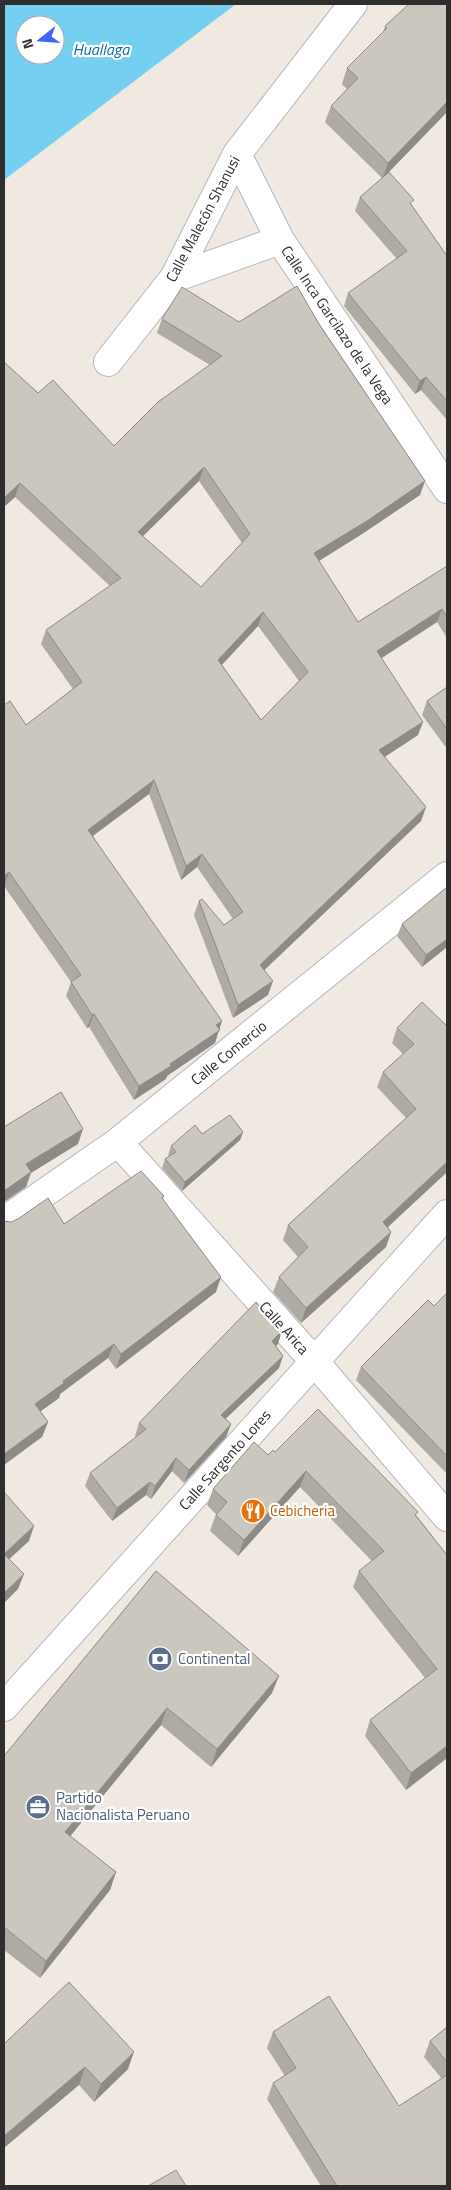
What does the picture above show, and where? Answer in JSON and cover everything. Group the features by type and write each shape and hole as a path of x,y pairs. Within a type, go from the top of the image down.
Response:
{"street":[{"name":"Calle Malecón Shanusi","path":"108,362 174,278 236,154 353,4"},
{"name":"Calle Inca Garcilazo de la Vega","path":"236,154 280,240 447,489"},
{"path":"174,278 280,240"},
{"name":"Calle Comercio","path":"4,1221 118,1142 447,876"},
{"name":"Calle Arica","path":"118,1142 314,1361 447,1517"},
{"name":"Calle Sargento Lores","path":"4,1707 447,1214"}],"water":[{"name":"Huallaga","path":"4,4 236,4 4,180"}],"building":[{"path":"409,4 447,4 447,102 388,163 331,106 358,78 347,68 387,28 385,26"},
{"path":"389,172 414,200 410,203 447,256 447,401 426,377 420,381 348,293 407,251 360,197"},
{"path":"297,286 319,324 425,481 367,521 314,553 358,622 447,566 447,617 442,609 377,651 423,722 379,750 426,807 260,965 273,981 238,1005 199,901 202,899 224,925 243,912 202,854 186,866 154,780 88,830 222,1021 216,1025 220,1030 170,1064 171,1066 139,1086 94,1014 92,1015 71,982 81,975 9,872 4,876 4,705 10,701 26,725 82,682 46,630 121,578 20,483 4,498 4,362 38,393 53,380 114,446 158,402 222,356 162,319 182,287 239,322","holes":["204,467 250,534 201,587 138,532","263,612 308,672 261,720 218,660"]},
{"path":"447,687 447,729 427,701"},
{"path":"447,887 447,939 426,955 402,924"},
{"path":"422,1002 447,1026 447,1162 383,1222 391,1232 306,1308 279,1277 308,1247 288,1225 416,1109 383,1072 414,1044 397,1028"},
{"path":"61,1092 83,1129 26,1164 31,1172 4,1191 4,1127"},
{"path":"230,1115 243,1132 185,1182 165,1159 176,1152 171,1146 195,1125 202,1134"},
{"path":"141,1171 164,1196 162,1198 221,1277 121,1354 114,1344 63,1381 64,1383 35,1404 48,1422 4,1454 4,1221 11,1222 18,1219 48,1198 64,1224"},
{"path":"447,1293 447,1456 361,1367 428,1300 434,1306"},
{"path":"256,1302 282,1331 272,1341 283,1356 221,1415 231,1424 189,1470 176,1458 155,1486 150,1482 117,1508 90,1473 146,1429 139,1423"},
{"path":"318,1409 418,1512 415,1515 447,1555 447,1746 411,1773 370,1720 437,1669 359,1571 384,1551 306,1471 244,1540 216,1515 227,1502 213,1489 254,1442 268,1455 273,1450 275,1452"},
{"path":"4,1492 34,1526 4,1554"},
{"path":"4,1554 24,1574 4,1593"},
{"path":"156,1571 279,1676 217,1749 167,1708 65,1832 116,1872 46,1961 4,1927 4,1756"},
{"path":"69,1982 134,2052 101,2084 85,2067 4,2136 4,2044"},
{"path":"329,1996 399,2106 447,2075 447,2186 337,2186 273,2083 296,2068 273,2032"},
{"path":"447,2027 447,2062 430,2041"},
{"path":"176,2170 186,2186 148,2186"}],"place":[{"name":"Cebicheria","path":"253,1511"},
{"name":"Continental","path":"160,1659"},
{"name":"Partido Nacionalista Peruano","path":"38,1807"}]}
